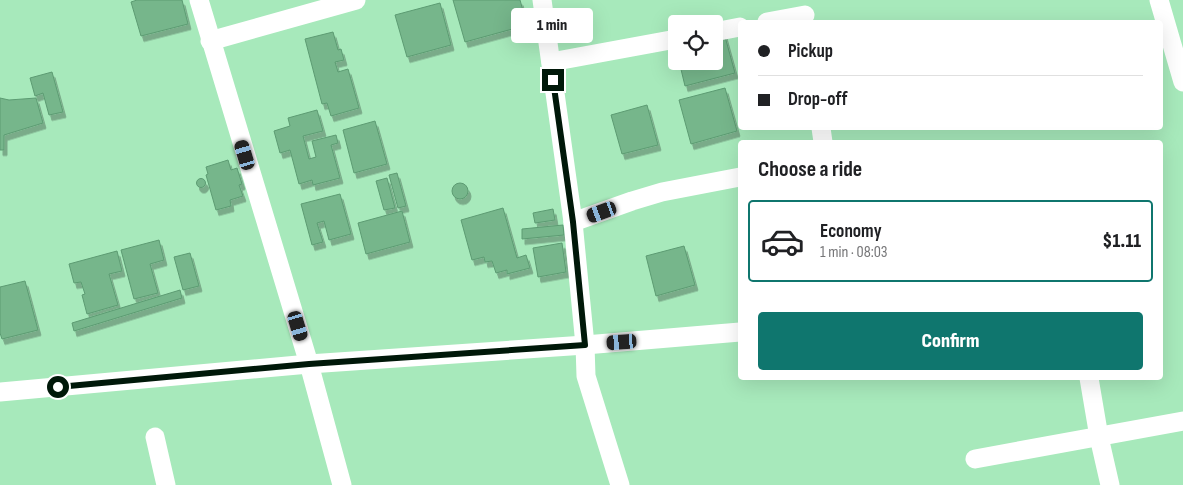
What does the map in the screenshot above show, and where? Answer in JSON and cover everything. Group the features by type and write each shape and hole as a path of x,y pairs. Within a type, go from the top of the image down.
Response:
{"street":[{"path":"199,0 309,364 342,485"},
{"path":"210,41 356,0"},
{"path":"542,0 573,222 585,345 586,376 620,485"},
{"path":"1159,0 1183,82"},
{"path":"774,20 804,13"},
{"path":"723,30 738,27"},
{"path":"551,62 668,40"},
{"path":"573,222 662,192 738,177"},
{"path":"0,392 309,364 738,332"},
{"path":"1089,380 1099,437 1110,485"},
{"path":"975,459 1183,421"},
{"path":"155,437 166,485"}],"building":[{"path":"137,0 182,0 188,24 141,36 131,2"},
{"path":"453,0 520,0 527,25 465,42"},
{"path":"440,3 451,45 407,57 395,15"},
{"path":"333,32 338,50 341,49 344,60 335,62 338,72 348,69 359,108 331,116 327,103 322,104 305,39"},
{"path":"723,33 735,73 685,86 681,70 723,70"},
{"path":"52,72 63,112 49,115 43,93 35,96 30,78"},
{"path":"725,88 737,131 691,144 679,100"},
{"path":"0,98 9,100 36,98 43,123 4,135 4,150 0,150"},
{"path":"647,105 658,145 622,154 611,115"},
{"path":"317,110 323,131 303,136 309,159 316,157 312,141 336,135 338,143 331,145 340,178 313,185 312,180 299,184 290,150 280,153 274,131 290,126 288,118"},
{"path":"375,121 387,164 354,173 343,130"},
{"path":"228,160 231,170 237,168 242,184 239,185 243,196 230,200 231,206 216,210 206,175 208,174 206,167"},
{"path":"397,173 406,206 398,208 389,175"},
{"path":"201,178 206,183 201,188 196,183"},
{"path":"387,178 395,208 384,210 376,181"},
{"path":"457,183 463,183 468,188 466,197 457,199 452,194 452,188"},
{"path":"340,194 351,234 329,240 324,221 317,223 323,242 312,245 301,204"},
{"path":"503,208 517,258 526,255 530,268 507,274 507,270 496,273 492,261 485,262 484,257 472,260 461,220"},
{"path":"553,209 555,220 535,223 533,213"},
{"path":"402,211 410,242 366,254 358,223"},
{"path":"563,225 564,235 522,239 522,229"},
{"path":"159,240 164,260 150,264 158,293 134,299 121,250"},
{"path":"562,243 566,272 538,277 533,248"},
{"path":"684,246 695,285 656,296 646,256"},
{"path":"117,251 122,271 109,274 118,305 87,314 82,295 85,294 81,282 74,283 69,264"},
{"path":"190,253 199,286 183,290 174,257"},
{"path":"25,281 38,330 2,339 0,333 0,287"},
{"path":"180,290 182,298 74,331 72,323"}],"route":[{"path":"58,387 309,364 585,345 573,222 553,80"}]}
